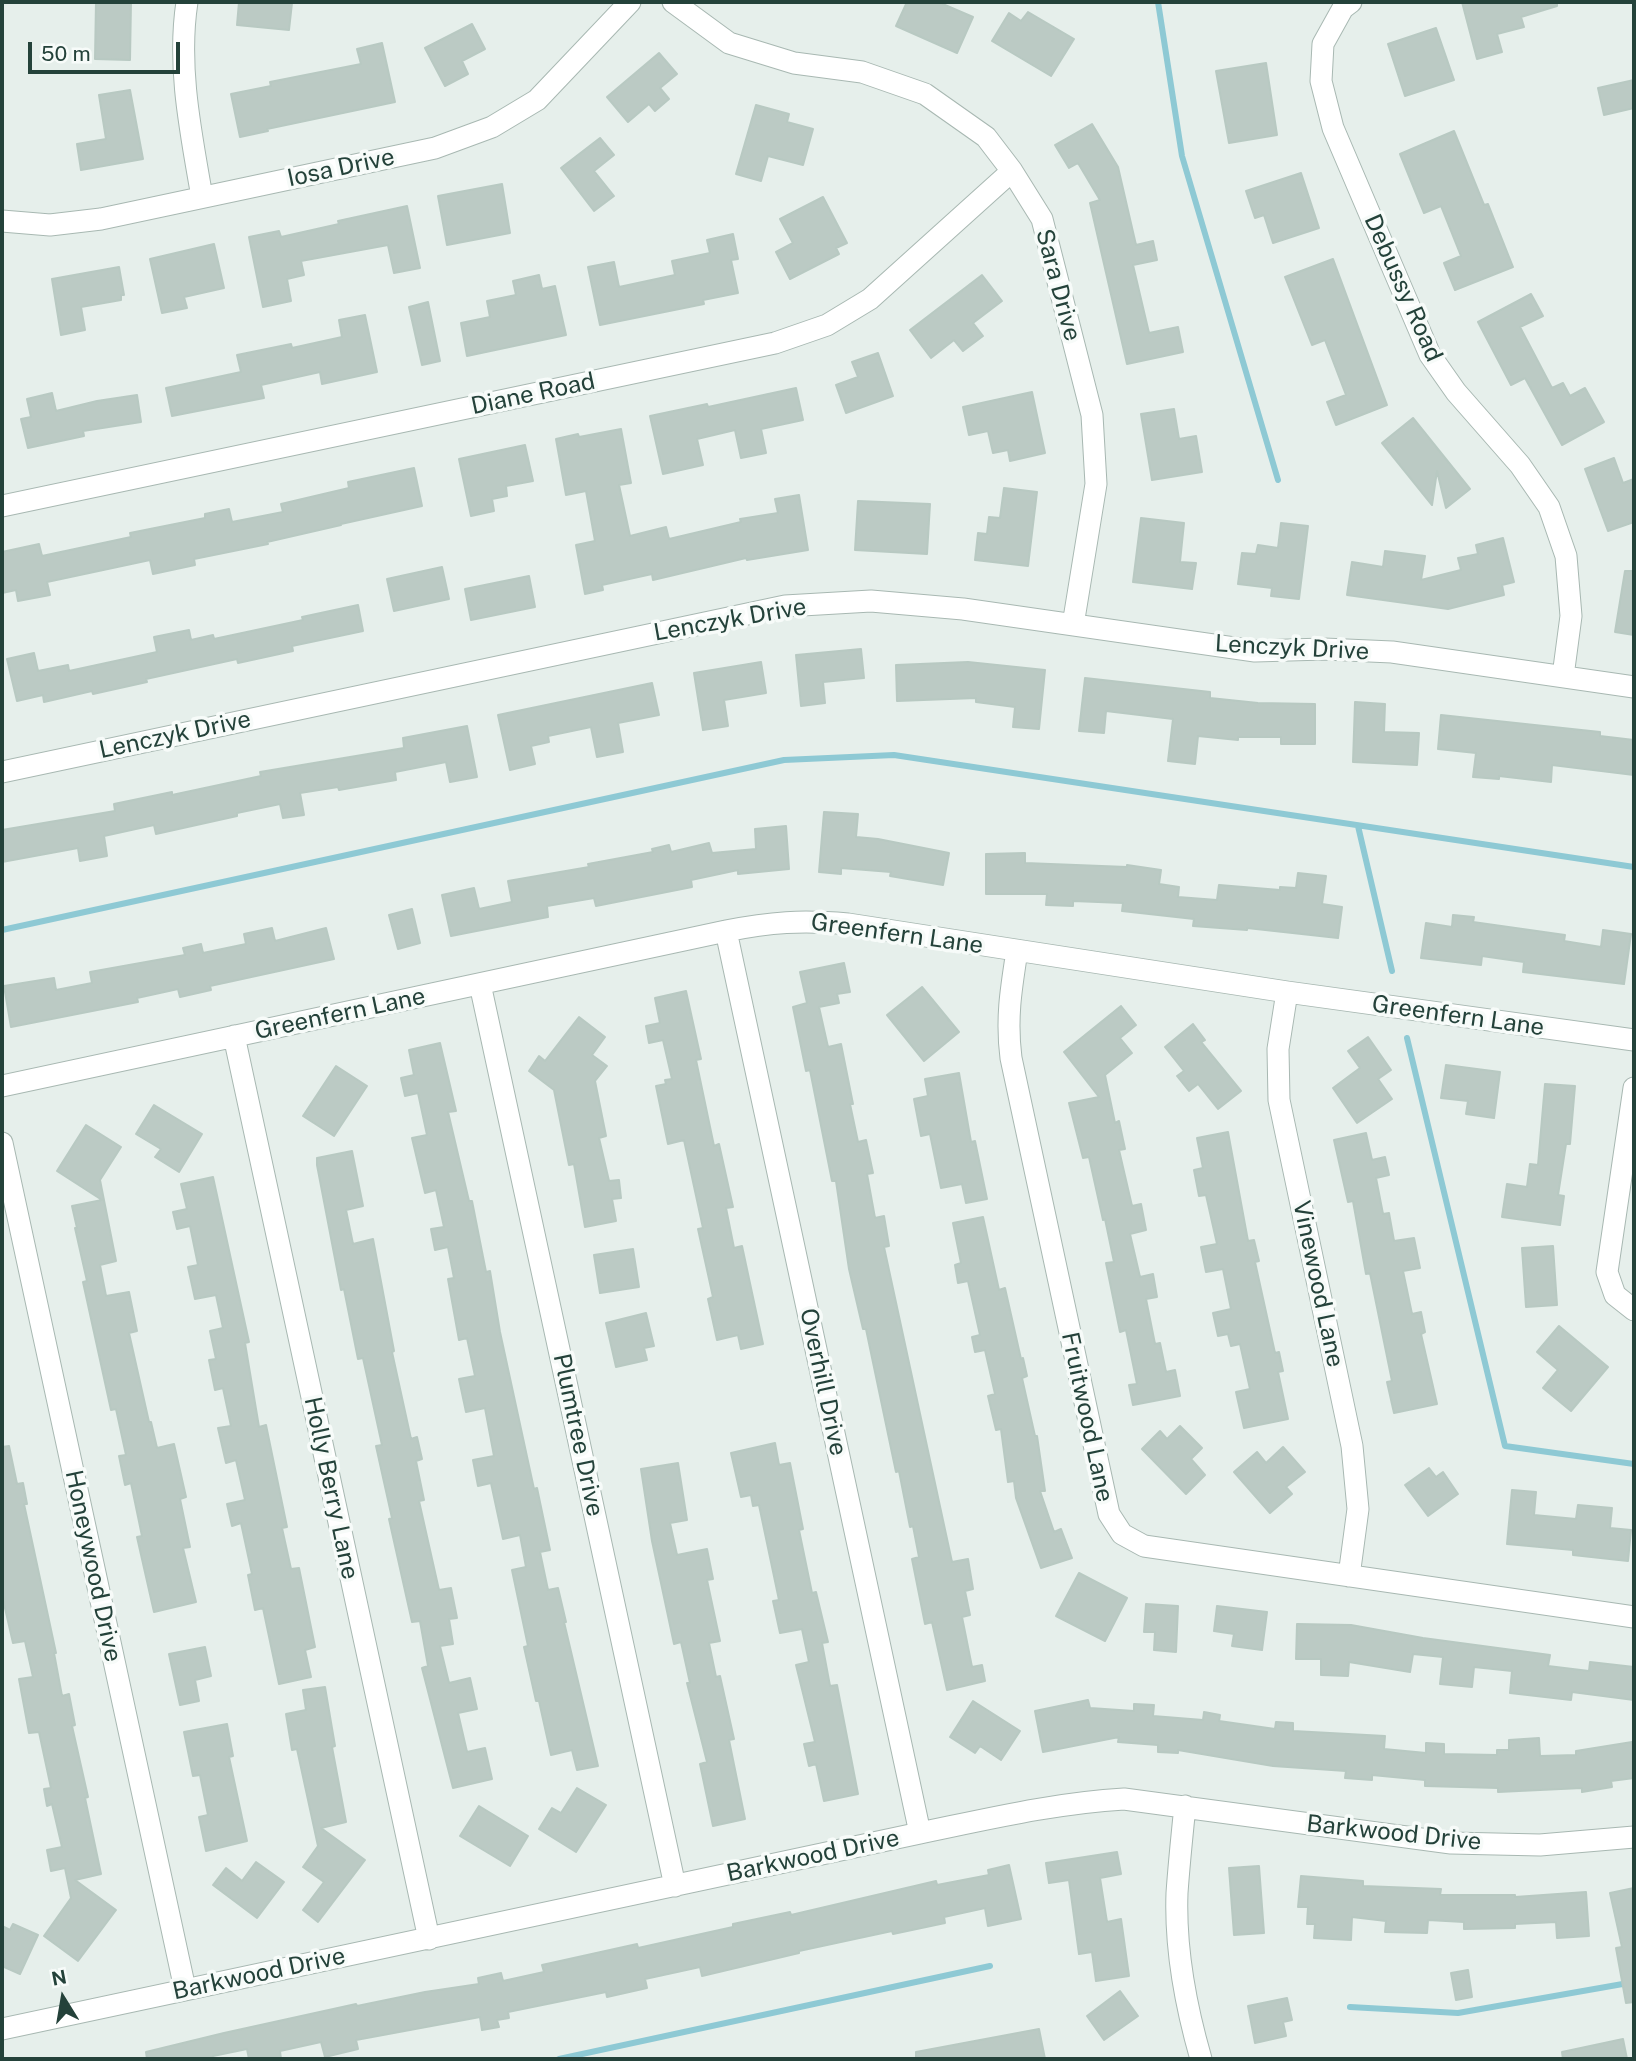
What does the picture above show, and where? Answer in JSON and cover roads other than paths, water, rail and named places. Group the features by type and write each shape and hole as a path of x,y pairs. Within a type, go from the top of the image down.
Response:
{"street":[{"path":"187,2 184,22 186,106 202,197"},
{"name":"Iosa Drive","path":"2,221 50,225 102,219 435,148 492,127 537,100 630,2"},
{"name":"Sara Drive","path":"673,2 729,43 794,63 862,72 925,94 986,137 1013,172 1042,219 1092,415 1096,484 1073,625"},
{"name":"Debussy Road","path":"1351,2 1343,8 1323,44 1321,81 1333,128 1430,355 1456,392 1520,465 1549,507 1566,556 1571,616 1563,676"},
{"name":"Diane Road","path":"2,506 762,345 801,334 827,325 870,299 1013,172"},
{"name":"Lenczyk Drive","path":"2,772 785,606 871,601 963,609 1255,651 1324,649 1392,652 1634,687"},
{"name":"Greenfern Lane","path":"2,1086 769,922 848,924 1287,992 1634,1040"},
{"name":"Overhill Drive","path":"726,931 920,1833"},
{"name":"Fruitwood Lane","path":"1017,951 1008,1003 1011,1058 1109,1514 1122,1534 1144,1546 1634,1618"},
{"name":"Plumtree Drive","path":"480,984 675,1886"},
{"name":"Vinewood Lane","path":"1287,992 1278,1049 1279,1100 1352,1446 1358,1509 1349,1576"},
{"name":"Holly Berry Lane","path":"234,1036 429,1939"},
{"path":"1634,1088 1607,1272 1615,1295 1634,1311"},
{"name":"Honeywood Drive","path":"2,1143 185,1989"},
{"name":"Barkwood Drive","path":"2,2029 920,1833 1087,1801 1124,1799 1185,1806 1451,1843 1540,1845 1634,1837"},
{"path":"1185,1806 1177,1895 1179,1948 1194,2035 1201,2059"}],"waterway":[{"path":"1158,2 1182,156 1278,480"},
{"path":"2,930 784,760 894,755 1634,867"},
{"path":"1358,826 1392,971"},
{"path":"1407,1038 1505,1446 1634,1464"},
{"path":"559,2059 990,1966"},
{"path":"1350,2007 1458,2013 1634,1982"}]}
